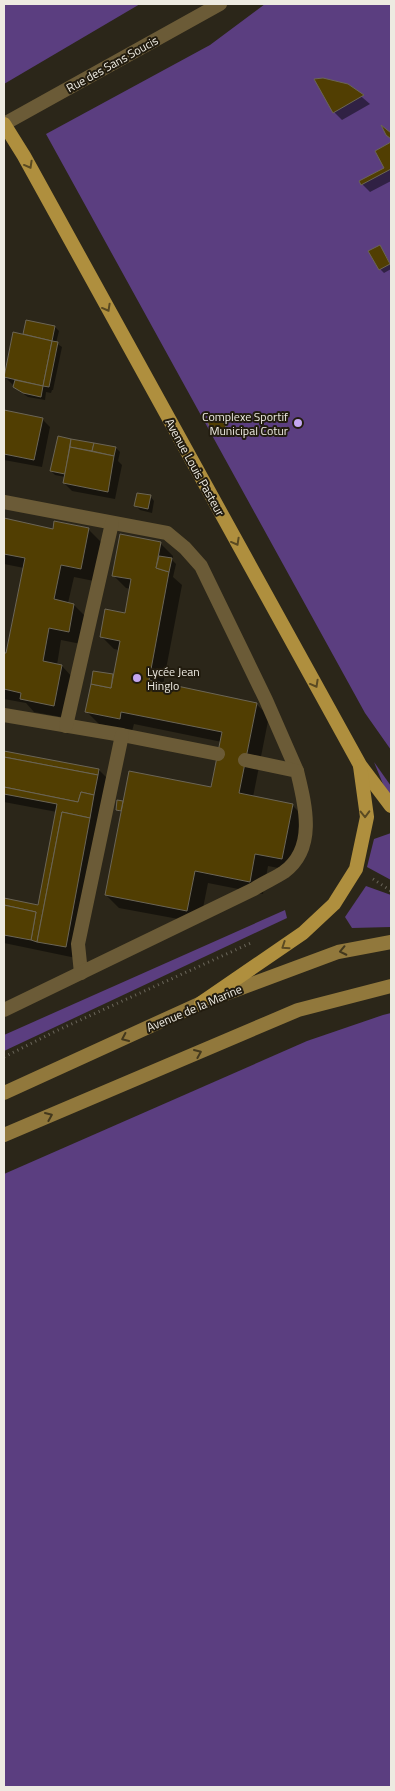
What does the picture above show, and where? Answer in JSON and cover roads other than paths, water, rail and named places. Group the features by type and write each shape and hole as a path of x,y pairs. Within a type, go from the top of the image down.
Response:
{"main road":[{"name":"Avenue Louis Pasteur","path":"4,124 24,156 360,765 391,806"},
{"path":"201,1003 304,933 334,904 356,869 366,816 360,765"},
{"name":"Avenue de la Marine","path":"4,1093 201,1003 338,952 391,942"},
{"path":"4,1135 298,1010 391,986"}],"street":[{"name":"Rue des Sans Soucis","path":"4,124 220,4"},
{"path":"4,502 167,533 185,548 201,566 266,700 297,771 305,807 306,837 297,858 285,871 254,889 4,1010"},
{"path":"66,726 112,523"},
{"path":"4,715 218,754"},
{"path":"80,973 78,944 122,735"},
{"path":"245,760 297,771"}],"place":[{"name":"Complexe Sportif Municipal Cotur","path":"298,423"},
{"name":"Lycée Jean Hinglo","path":"137,678"}]}
